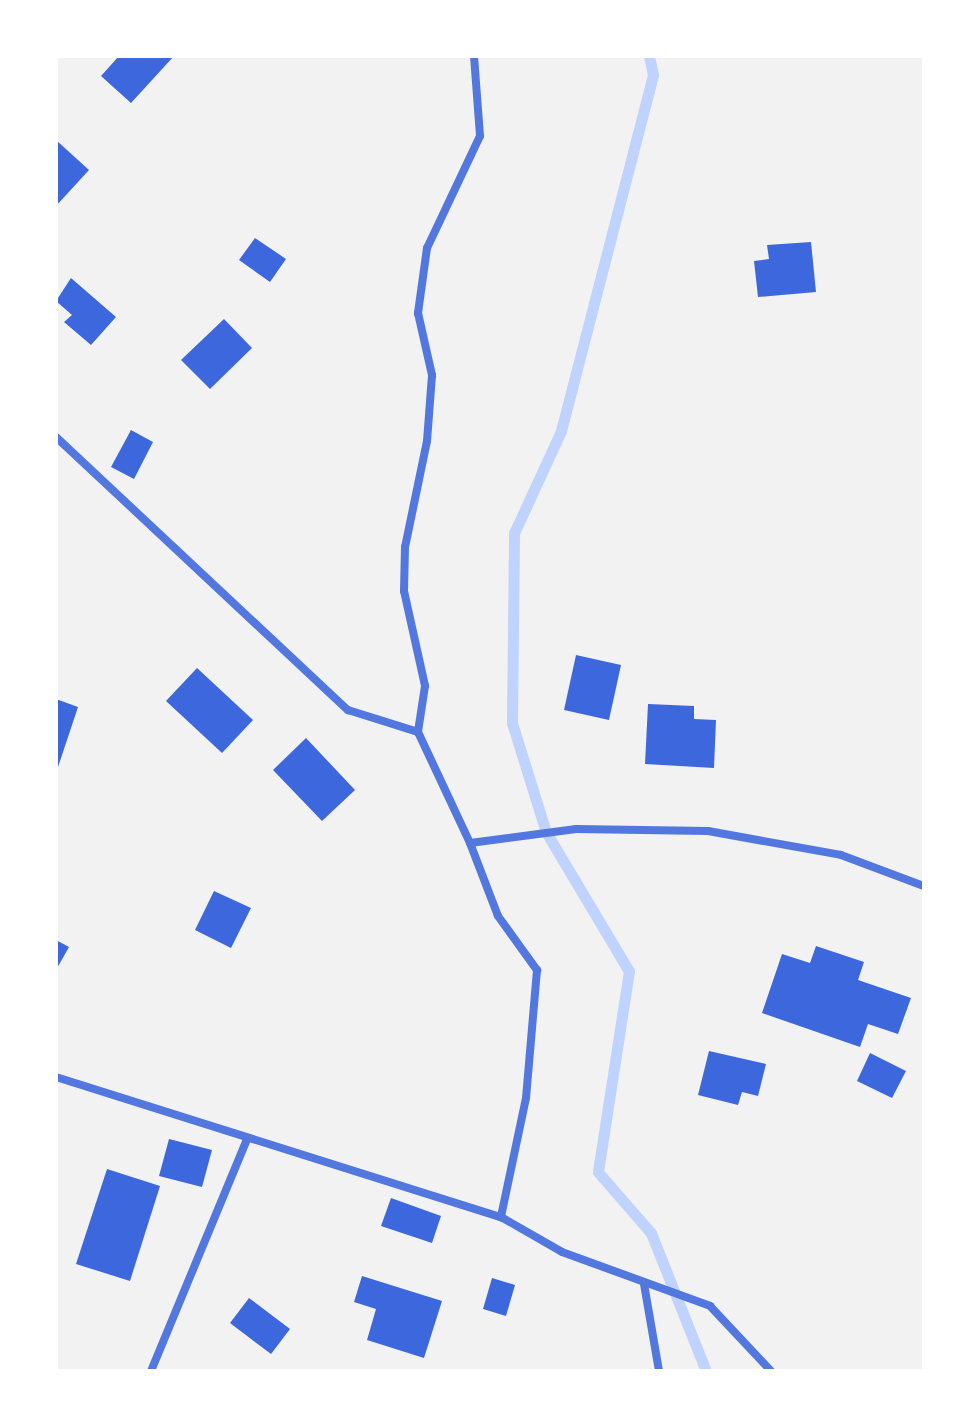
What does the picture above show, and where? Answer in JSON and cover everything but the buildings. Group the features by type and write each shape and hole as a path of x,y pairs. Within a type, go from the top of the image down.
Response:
{"street":[{"path":"474,56 480,136 427,248 418,313 432,375 427,441 405,547 404,591 425,686 418,732 470,843 498,916 537,970 526,1098 501,1217"},
{"path":"56,437 348,710 418,732"},
{"path":"470,843 576,829 708,831 841,855 924,886"},
{"path":"56,1077 501,1217 562,1252 710,1306 771,1371"},
{"path":"151,1371 247,1139"},
{"path":"644,1284 659,1371"}],"waterway":[{"path":"649,56 653,75 561,431 514,533 512,723 546,832 629,971 598,1172 651,1233 706,1371"}]}
